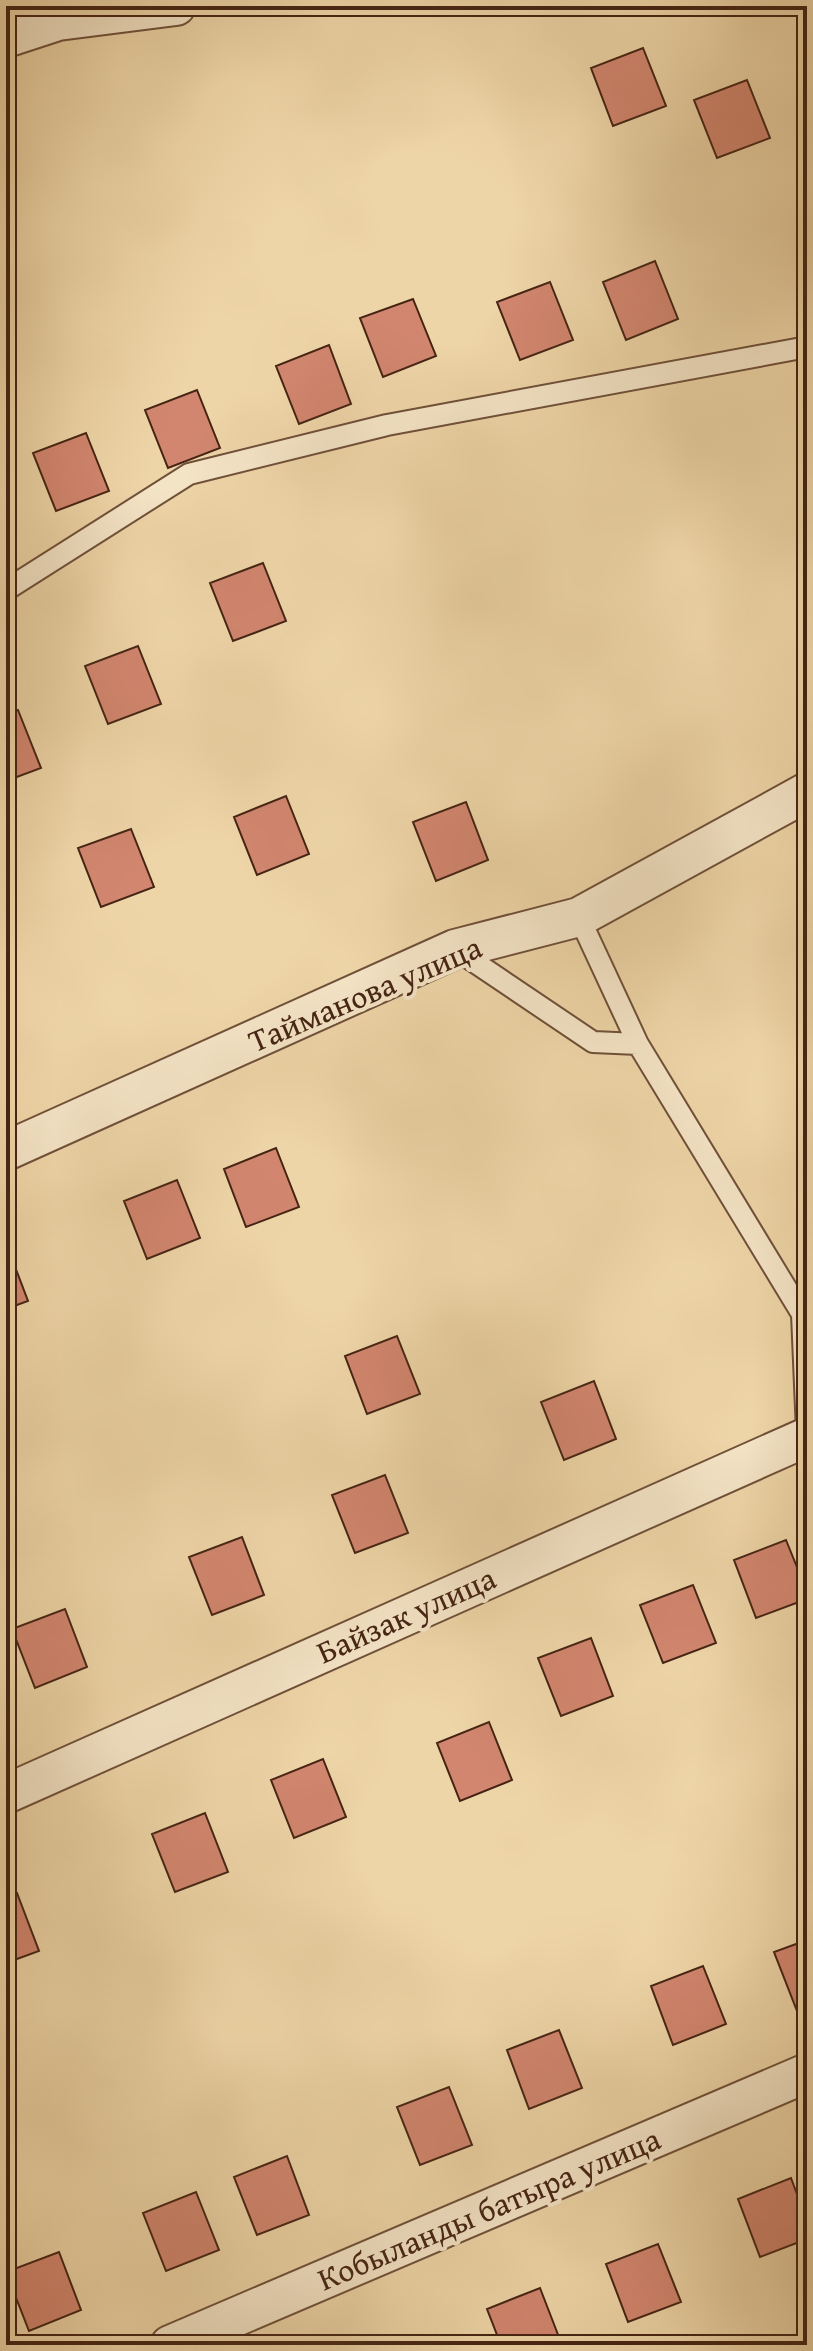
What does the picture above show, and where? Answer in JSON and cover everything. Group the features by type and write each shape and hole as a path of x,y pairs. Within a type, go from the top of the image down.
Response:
{"street":[{"path":"6,38 58,21 176,6"},
{"name":"Тайманова улица","path":"6,1151 455,949 579,917 807,792"},
{"name":"Байзак улица","path":"6,1794 807,1434"},
{"name":"Кобыланды батыра улица","path":"170,2345 807,2073"}],"lane":[{"path":"6,590 189,474 387,425 807,347"},
{"path":"579,917 638,1044 802,1314 807,1434"},
{"path":"455,949 593,1042 638,1044"}],"building":[{"path":"643,48 666,106 613,126 591,68"},
{"path":"747,80 770,138 717,158 694,100"},
{"path":"655,261 678,319 626,340 603,282"},
{"path":"550,282 573,340 520,360 497,302"},
{"path":"413,299 436,356 383,377 360,318"},
{"path":"329,345 351,404 299,424 276,366"},
{"path":"197,390 220,448 168,468 145,410"},
{"path":"86,433 109,491 56,511 33,453"},
{"path":"263,563 286,621 233,641 210,583"},
{"path":"138,646 161,704 108,724 85,666"},
{"path":"18,710 41,768 6,781 6,714"},
{"path":"286,796 309,854 257,875 234,817"},
{"path":"466,802 488,860 436,881 413,822"},
{"path":"131,829 154,887 101,907 78,848"},
{"path":"276,1148 299,1207 246,1227 224,1169"},
{"path":"177,1180 200,1238 147,1259 124,1201"},
{"path":"6,1243 28,1301 6,1309"},
{"path":"397,1336 420,1394 367,1414 345,1356"},
{"path":"594,1381 616,1439 564,1460 541,1402"},
{"path":"385,1475 408,1533 355,1553 332,1495"},
{"path":"242,1537 264,1595 212,1615 189,1557"},
{"path":"786,1540 807,1599 756,1618 734,1560"},
{"path":"693,1585 716,1643 663,1663 640,1605"},
{"path":"65,1609 87,1667 35,1688 12,1629"},
{"path":"591,1638 613,1696 561,1716 538,1658"},
{"path":"489,1722 512,1780 460,1801 437,1743"},
{"path":"323,1759 346,1817 294,1838 271,1780"},
{"path":"205,1813 228,1872 175,1892 152,1834"},
{"path":"17,1893 39,1951 6,1963 6,1897"},
{"path":"807,1940 807,2007 797,2011 774,1952"},
{"path":"703,1966 726,2024 673,2045 651,1986"},
{"path":"559,2030 582,2088 529,2109 507,2050"},
{"path":"449,2087 472,2145 420,2165 397,2107"},
{"path":"287,2156 309,2215 257,2235 234,2177"},
{"path":"791,2178 807,2221 807,2239 760,2257 738,2199"},
{"path":"196,2192 219,2250 166,2271 143,2213"},
{"path":"658,2244 681,2302 628,2322 606,2264"},
{"path":"59,2252 81,2310 29,2331 6,2272"},
{"path":"540,2288 562,2345 501,2345 487,2309"},
{"path":"436,2335 440,2345 410,2345"}]}
